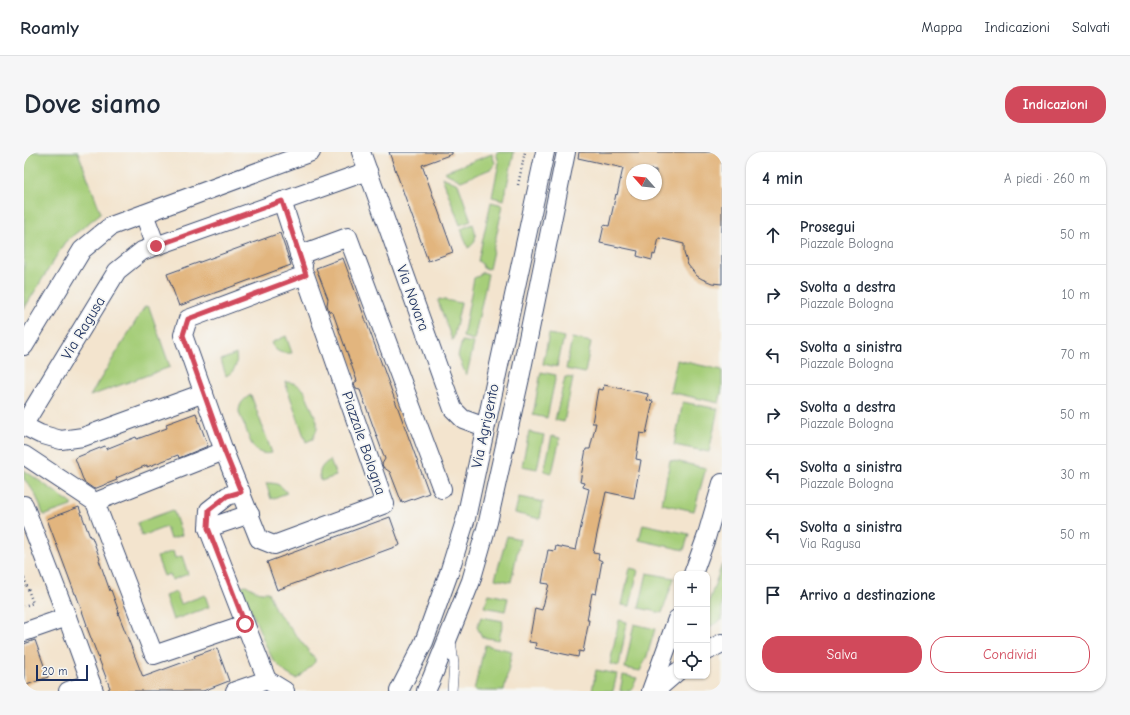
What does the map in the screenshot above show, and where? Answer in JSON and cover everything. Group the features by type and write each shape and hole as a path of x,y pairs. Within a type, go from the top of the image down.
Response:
{"street":[{"path":"24,346 82,250 111,226 311,152"},
{"name":"Via Novara","path":"361,152 453,409 463,419 485,427"},
{"name":"Via Agrigento","path":"399,691 424,642 449,573 466,518 545,152"},
{"name":"Via Agrigento","path":"426,691 471,581 488,522 520,378 566,152"},
{"name":"Via Ragusa","path":"24,425 117,271 142,251 368,171"},
{"name":"Piazzale Bologna","path":"282,201 299,255 306,275 385,504 274,545 259,539 224,450 183,335 188,319 306,275"},
{"path":"144,214 156,246"},
{"path":"299,255 348,237 442,489"},
{"path":"24,425 40,434 61,440 83,437 204,393"},
{"path":"95,502 224,450"},
{"path":"24,455 95,502 154,655 245,624"},
{"path":"694,571 706,538 722,483"},
{"path":"241,492 227,496 209,510 208,528 267,680 285,691"},
{"path":"24,505 67,616 92,687 68,691"},
{"path":"208,528 250,514"},
{"path":"24,632 67,616"},
{"path":"651,691 674,627"},
{"path":"710,649 722,643"},
{"path":"655,691 674,675"},
{"path":"235,691 267,680"}],"lane":[{"path":"450,635 454,664 452,691"}],"path":[{"path":"24,578 33,603 24,606"}],"green space":[{"path":"24,152 78,152 101,213 65,242 24,309"},
{"path":"514,152 504,200 492,197 499,163 496,153"},
{"path":"492,154 495,163 493,168 461,181 444,172"},
{"path":"442,177 458,184 471,221 460,225"},
{"path":"491,202 503,205 489,269 483,268 482,264 478,261"},
{"path":"473,224 475,240 468,248 461,229"},
{"path":"482,272 488,274 474,340 463,337 474,278 479,276"},
{"path":"439,299 461,303 453,340 438,301"},
{"path":"145,306 149,307 170,367 90,396"},
{"path":"549,334 564,337 557,367 543,364"},
{"path":"286,336 292,353 279,352 271,343"},
{"path":"572,338 591,342 585,373 566,369"},
{"path":"462,341 474,343 466,375 458,356"},
{"path":"236,354 237,361 235,367 232,372 226,376 221,360"},
{"path":"677,360 722,370 722,389 719,403 670,392"},
{"path":"541,372 556,375 547,418 533,415"},
{"path":"565,377 573,378 564,422 555,420"},
{"path":"285,382 290,382 300,386 304,390 317,421 317,429 313,439 306,442"},
{"path":"251,395 272,453 260,453 253,447 240,415 239,409 241,403"},
{"path":"683,402 718,409 709,452 674,445"},
{"path":"529,432 544,435 537,469 522,466"},
{"path":"552,436 560,438 552,473 544,471"},
{"path":"330,460 336,476 321,481 320,471"},
{"path":"670,460 706,468 694,511 662,504"},
{"path":"24,470 71,503 71,506 45,515 43,514 35,495 24,479"},
{"path":"266,483 278,485 287,493 271,499"},
{"path":"519,497 543,502 540,519 515,513"},
{"path":"173,510 182,535 170,539 166,527 142,536 137,523"},
{"path":"643,524 689,534 684,550 639,540"},
{"path":"507,536 520,539 511,582 495,579"},
{"path":"173,551 175,558 182,556 188,574 172,580 170,574 164,576 157,557"},
{"path":"722,564 722,620 710,626 710,598"},
{"path":"630,568 638,570 630,606 622,605"},
{"path":"647,573 674,578 662,613 639,608"},
{"path":"246,585 257,591 268,592 275,609 315,659 315,662 300,677 296,679 286,673 273,660 241,586"},
{"path":"176,592 181,604 205,595 209,607 173,620 165,596"},
{"path":"489,594 508,598 505,611 484,607"},
{"path":"481,617 503,621 499,640 482,637 477,627"},
{"path":"619,620 627,622 619,666 610,664"},
{"path":"634,624 655,629 647,656 640,671 625,668"},
{"path":"485,645 512,651 504,691 474,690"},
{"path":"596,670 617,674 613,691 592,691"},
{"path":"623,675 637,678 631,691 620,691"}],"building":[{"path":"389,152 452,152 452,154 422,165 453,252 428,261"},
{"path":"579,152 722,152 722,284 712,283 697,276 688,265 684,253 684,244 659,238 655,255 653,254 652,260 637,256 638,251 600,243 604,225 609,226 623,168 578,158"},
{"path":"280,233 291,265 179,306 167,274"},
{"path":"343,258 429,493 402,503 390,472 383,467 382,464 385,459 360,390 356,389 354,383 357,381 333,313 329,311 327,305 328,299 316,268"},
{"path":"604,385 648,394 647,400 653,401 646,434 640,433 636,459 641,460 634,498 606,492 593,553 599,554 598,559 602,561 596,594 592,593 583,652 579,651 578,657 535,648 536,643 529,642 535,608 542,610 549,584 542,583 548,550 555,551 556,546 576,550 589,489 583,487 584,483 580,482 586,449 590,449 596,423 592,423 598,389 603,390"},
{"path":"196,413 208,446 179,458 178,455 147,467 147,465 116,478 117,480 94,489 84,482 75,458 105,446 106,449 136,437 137,439 167,428 166,424"},
{"path":"79,507 90,537 92,537 110,591 111,590 119,612 118,613 143,677 195,658 194,656 217,648 229,681 203,691 108,691 110,688 47,519"},
{"path":"390,517 400,545 277,590 267,562"},
{"path":"35,640 48,677 24,686 24,644"}],"route":[{"path":"156,246 282,201 306,275 188,319 183,335 224,450 241,492 227,496 209,510 208,528 245,624"}]}
